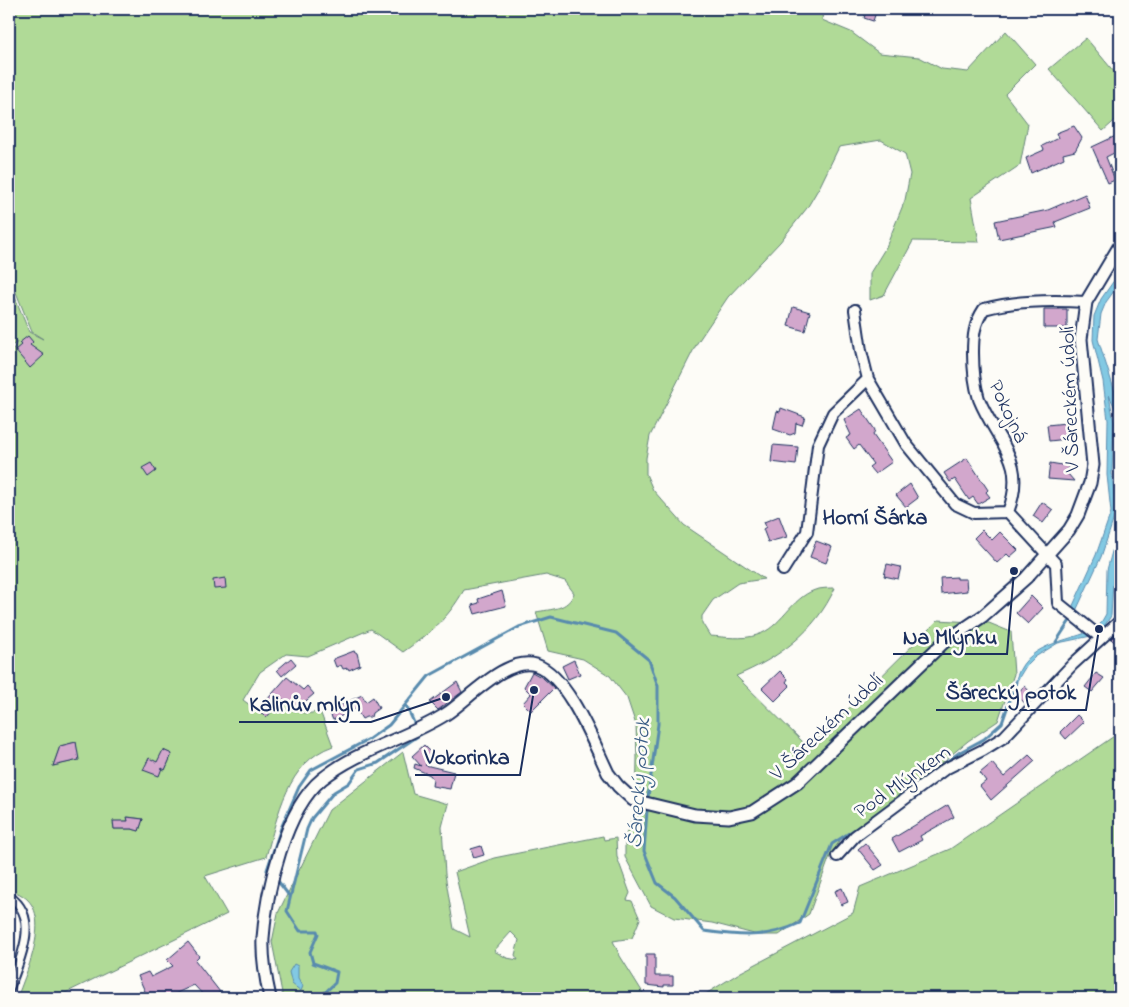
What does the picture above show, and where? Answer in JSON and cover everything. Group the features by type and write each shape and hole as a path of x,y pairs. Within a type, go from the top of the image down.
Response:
{"street":[{"name":"V Šáreckém údolí","path":"270,998 263,940 266,908 277,862 292,823 307,794 322,779 349,760 418,729 445,714 501,672 522,664 536,666 560,683 618,786 633,800 696,815 729,817 752,812 797,784 943,643 1006,598 1069,530 1078,516 1090,482 1093,465 1081,339 1086,302 1120,245"},
{"name":"Pokojná","path":"1008,512 1016,481 1012,461 980,399 973,378 974,332 978,319 984,310 1002,304 1066,300 1086,302"},
{"path":"855,310 861,351 868,379 906,444 955,504 974,513 1008,512 1056,564 1058,603 1096,633"},
{"path":"783,570 807,532 818,444 833,413 868,379"},
{"name":"Pod Mlýnkem","path":"837,856 855,836 945,769 1004,737 1096,633 1120,621"},
{"path":"9,896 19,903 26,915 27,934 9,990"}],"green space":[{"path":"9,9 823,9 822,20 851,32 879,53 919,57 942,69 968,72 1006,31 1035,64 1005,94 1028,124 1020,165 971,198 979,242 913,241 884,295 870,300 870,273 886,247 905,200 910,174 905,154 881,140 839,147 807,208 780,242 728,297 697,343 650,436 646,458 646,474 653,490 684,525 764,579 738,583 713,600 702,616 702,623 710,636 739,638 757,635 773,626 799,599 807,594 817,589 835,588 817,618 794,642 767,661 736,676 809,748 938,620 989,623 1011,632 1014,674 998,721 968,741 922,779 841,839 830,856 809,914 779,935 758,935 712,923 674,918 651,906 625,857 625,837 636,808 637,758 636,725 627,698 610,676 583,659 548,651 536,612 563,606 568,603 574,593 565,581 546,575 464,590 444,618 403,652 371,629 308,656 286,654 260,672 243,700 266,717 281,700 302,713 320,711 333,746 317,754 305,764 295,777 280,808 266,857 205,876 227,914 55,998 17,998 31,960 37,930 36,916 32,905 23,896 9,889 9,357 17,342 9,348 9,282 29,332 43,339 32,332 9,275","holes":["76,742 78,760 53,766 60,746","163,750 172,754 165,770 158,767","128,817 143,819 139,831 114,829 113,822 128,821"]},
{"path":"1086,38 1120,79 1120,116 1103,131 1049,69"},
{"path":"1120,732 1120,998 283,998 272,942 278,913 329,810 403,752 413,794 448,804 442,827 445,874 454,929 470,937 455,872 494,858 603,836 604,840 616,838 617,857 630,893 627,900 632,901 640,919 632,938 613,941 645,996 704,995 741,972 853,913 860,887 950,849","holes":["511,932 519,940 515,955 518,960 507,958 494,951"]}],"water":[{"path":"1120,272 1120,283 1106,302 1101,314 1098,339 1120,408 1120,419 1109,395 1114,422 1112,473 1116,512 1101,557 1075,613 1071,610 1096,555 1111,512 1107,475 1108,420 1103,381 1093,340 1094,316 1101,299"},
{"path":"1120,522 1120,540 1114,565 1111,616 1105,625 1091,636 1058,643 1035,657 1026,666 1015,684 1020,670 1027,660 1037,652 1060,641 1098,628 1106,614 1107,570"},
{"path":"294,964 298,966 298,978 303,986 301,991 292,984 289,972"}],"building":[{"path":"867,9 877,9 873,21 864,18"},
{"path":"1074,126 1082,138 1075,151 1063,154 1064,158 1031,173 1026,158 1044,150 1042,146 1058,138 1056,133"},
{"path":"1120,134 1120,150 1106,157 1115,180 1108,183 1092,147"},
{"path":"1085,194 1090,208 1055,222 1057,227 999,239 995,221 1048,210"},
{"path":"793,307 810,312 805,331 788,326"},
{"path":"1044,309 1067,309 1067,328 1044,328"},
{"path":"28,336 33,342 30,345 44,355 30,368 15,350 21,345 19,343"},
{"path":"781,408 805,417 802,425 796,423 795,433 790,435 773,429 777,411 780,412"},
{"path":"861,409 875,430 873,435 892,462 875,474 869,467 873,464 859,445 854,449 846,438 851,435 844,420"},
{"path":"1066,423 1068,439 1049,441 1047,425"},
{"path":"773,445 798,447 796,465 771,462"},
{"path":"967,458 988,490 986,492 990,497 978,504 973,497 969,500 955,479 950,482 944,473"},
{"path":"151,463 156,471 148,477 142,468"},
{"path":"1050,463 1068,466 1068,474 1074,481 1048,479"},
{"path":"910,484 918,498 906,507 896,495"},
{"path":"1042,502 1053,510 1043,523 1033,516"},
{"path":"779,516 787,537 768,542 763,529 766,527 764,522"},
{"path":"982,530 992,540 1000,532 1018,550 1010,557 1007,554 997,563 974,538"},
{"path":"816,541 832,547 826,563 810,557"},
{"path":"887,564 901,567 898,579 884,576"},
{"path":"957,577 957,579 966,579 967,591 941,594 940,578"},
{"path":"225,578 226,588 214,589 213,580"},
{"path":"502,591 506,606 475,614 472,605 479,603 478,599"},
{"path":"1031,596 1043,608 1028,624 1016,613"},
{"path":"1120,630 1120,647 1111,639"},
{"path":"354,651 357,653 360,665 349,670 348,668 343,669 341,665 336,667 333,659"},
{"path":"291,658 296,664 282,676 277,670"},
{"path":"574,660 580,674 568,679 562,666"},
{"path":"780,671 788,679 786,682 790,686 775,701 762,688"},
{"path":"532,672 543,678 554,688 531,711 523,703 531,694 524,687"},
{"path":"1096,673 1104,678 1092,692 1085,687"},
{"path":"287,677 303,690 307,686 314,694 294,711 283,699 266,718 258,710"},
{"path":"457,682 462,692 438,710 430,702"},
{"path":"1024,686 1034,695 1026,704 1016,695"},
{"path":"362,695 366,702 373,697 379,708 372,713 371,717 362,719 356,709 333,720 329,711"},
{"path":"1077,715 1084,722 1066,739 1060,732"},
{"path":"76,742 79,760 53,766 60,746"},
{"path":"424,745 435,756 425,765 454,772 450,789 432,786 433,779 430,775 414,768 415,764 421,766 412,756"},
{"path":"163,750 172,754 165,770 162,768 159,776 143,770 149,758 157,762"},
{"path":"1029,755 1035,761 991,800 980,786 986,781 980,773 992,763 1004,777"},
{"path":"948,805 954,817 920,836 922,840 899,852 892,839"},
{"path":"127,817 143,819 139,831 114,829 113,821 128,821"},
{"path":"865,843 883,865 875,870 858,849"},
{"path":"481,846 484,855 474,858 471,849"},
{"path":"842,888 848,902 841,905 835,891"},
{"path":"188,942 199,956 195,960 220,992 212,998 206,998 194,985 166,998 148,998 138,976 148,972 151,977 173,966 167,960"},
{"path":"646,954 655,954 655,976 673,976 673,985 664,985 664,987 646,985"}],"waterway":[{"name":"Šárecký potok","path":"267,870 281,828 299,787 311,770 369,739 389,725 429,676 519,627 551,617 616,633 649,660 658,686 658,724 648,797 644,851 657,883 675,897 704,931 753,935 776,932 800,923 832,844 866,822"},
{"name":"Šárecký potok","path":"1056,642 1069,622"},
{"name":"Šárecký potok","path":"913,787 960,752 984,739 1002,723 1016,682"},
{"path":"406,705 416,727"},
{"path":"319,998 335,983 337,972 313,963 310,952 318,934 317,931 300,931 287,911 307,829 312,818 334,792 349,783 359,769 378,763 421,734 419,732"},
{"name":"Šárecký potok","path":"278,881 290,897"}],"place":[{"name":"Na Mlýnku","path":"1014,571"},
{"name":"Šárecký potok","path":"1099,629"},
{"name":"Vokorinka","path":"534,690"},
{"name":"Kalinův mlýn","path":"446,697"}],"district":[{"name":"Horní Šárka","path":"875,516"}]}
